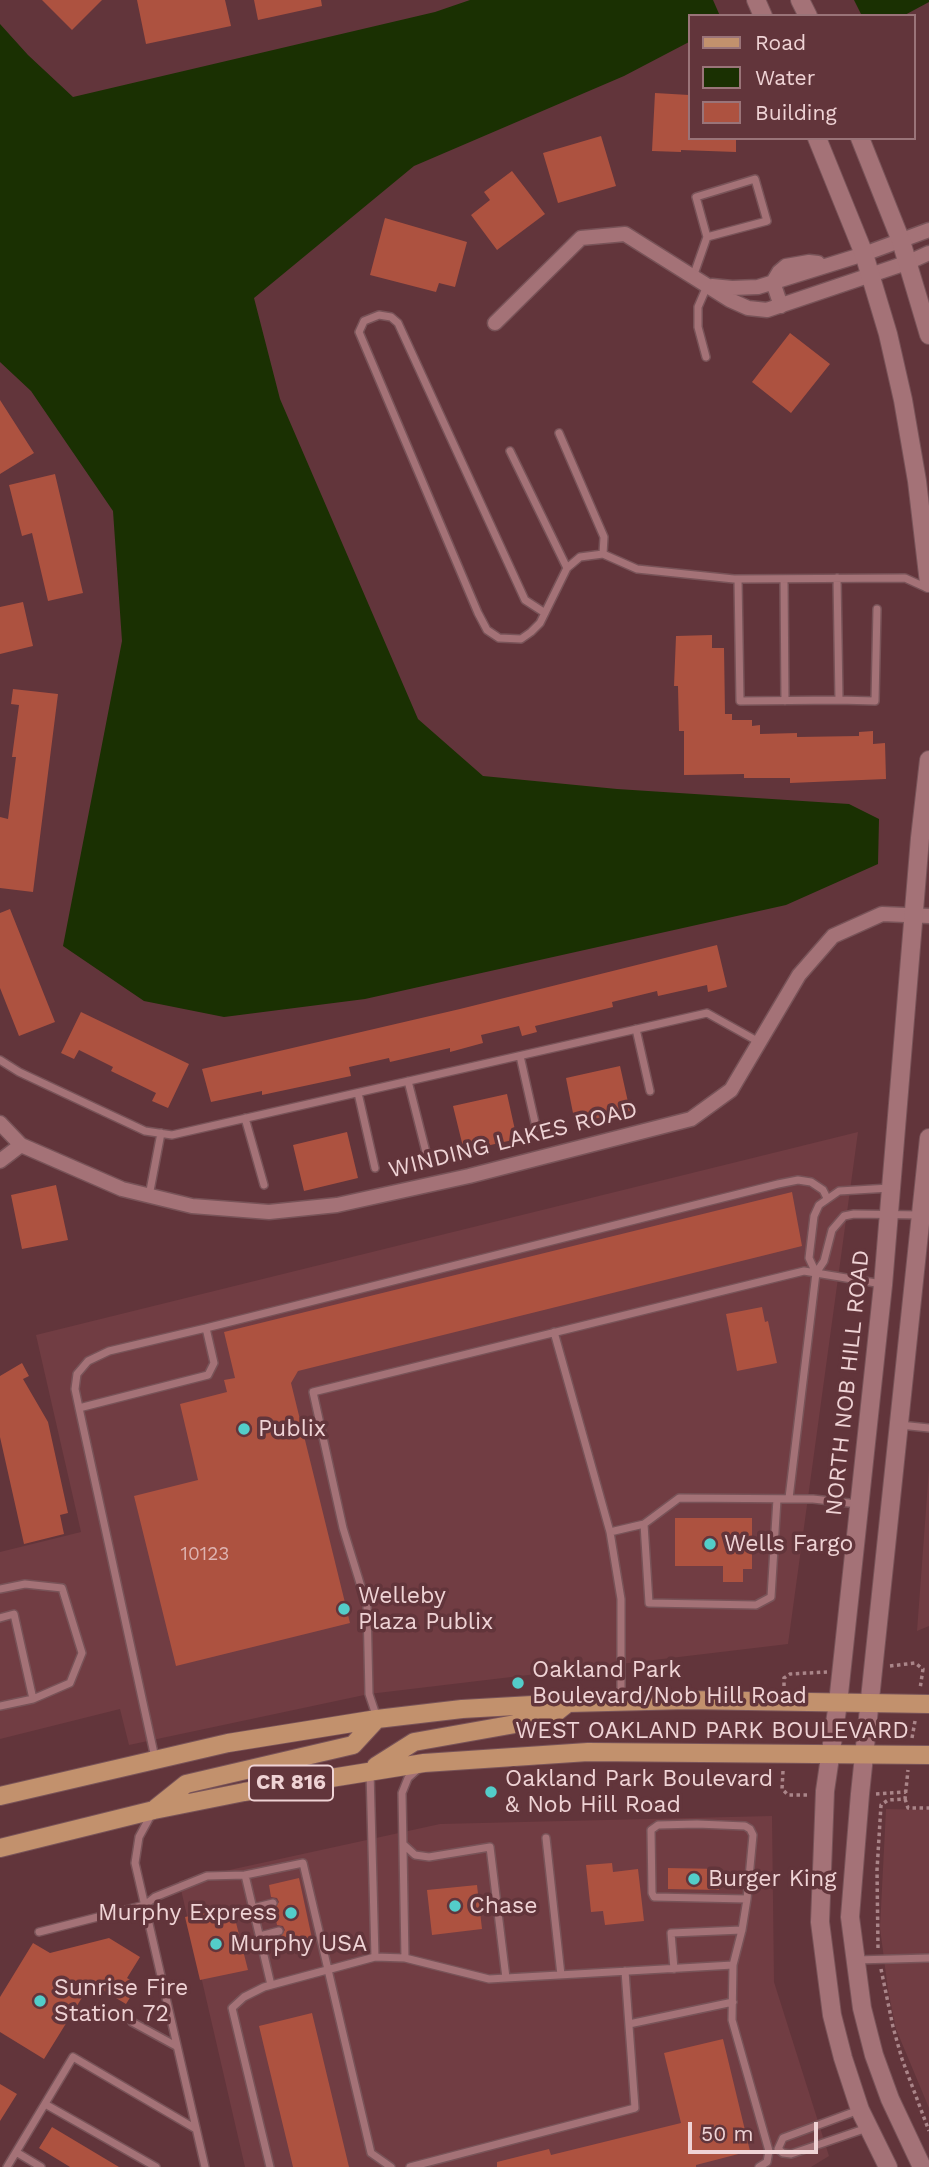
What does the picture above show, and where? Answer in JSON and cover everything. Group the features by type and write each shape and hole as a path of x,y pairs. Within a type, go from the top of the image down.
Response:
{"main road":[{"path":"818,140 864,254 888,334 903,400 929,583"},
{"path":"861,140 909,262 929,335"},
{"name":"NORTH NOB HILL ROAD","path":"888,2167 860,2110 843,2058 832,2015 820,1922 825,1791 838,1703 921,916 929,760"},
{"path":"922,2167 890,2099 874,2055 862,2008 851,1904 869,1703 925,1214 929,1138"},
{"name":"WEST OAKLAND PARK BOULEVARD","path":"0,1796 228,1743 377,1718 462,1709 621,1701 929,1704"},
{"path":"370,1770 414,1742 550,1718 568,1703"},
{"path":"154,1810 186,1784 353,1745 377,1718"},
{"name":"WEST OAKLAND PARK BOULEVARD","path":"0,1848 154,1810 370,1770 424,1763 588,1752 929,1755"}],"street":[{"path":"707,286 758,287 864,254 929,230"},
{"path":"495,323 581,238 625,233 707,286 748,308 767,310 870,276 929,253"},
{"path":"773,282 782,306"},
{"name":"WINDING LAKES ROAD","path":"0,1123 21,1145 122,1189 192,1206 269,1212 337,1205 470,1176 691,1119 731,1090 799,975 833,936 882,914 921,916"},
{"path":"0,1161 21,1145"}],"lane":[{"path":"693,277 707,237 696,197 755,179 767,221 707,237"},
{"path":"706,357 698,327 698,307 707,286"},
{"path":"545,613 525,600 398,323 391,317 379,315 364,321 359,332 486,630 499,638 522,639 540,623 545,613 567,568 580,557 603,554 637,569 738,579 905,578 929,589"},
{"path":"559,433 604,537 603,554"},
{"path":"510,451 567,568"},
{"path":"837,578 839,700"},
{"path":"738,579 740,701 875,701 877,609"},
{"path":"784,579 785,701"},
{"path":"0,1060 19,1072 145,1131 172,1135 707,1013 760,1042"},
{"path":"636,1029 650,1091"},
{"path":"520,1056 536,1127"},
{"path":"408,1081 427,1156"},
{"path":"358,1093 375,1168"},
{"path":"245,1118 264,1185"},
{"path":"149,1196 161,1133"},
{"path":"155,1759 75,1389 77,1374 88,1361 109,1351 778,1184 798,1180 811,1182 823,1190 827,1198"},
{"path":"816,1273 809,1258 814,1216 819,1205 839,1192 892,1188"},
{"path":"789,1499 816,1273 824,1261 832,1230 844,1216 855,1214 925,1214"},
{"path":"377,1718 369,1694 367,1605 343,1528 313,1392 804,1271 883,1285"},
{"path":"79,1408 208,1375 214,1363 205,1328"},
{"path":"554,1332 610,1532 621,1599 621,1701"},
{"path":"899,1425 929,1429"},
{"path":"610,1532 644,1524 679,1499 813,1499 859,1505"},
{"path":"644,1524 649,1603 756,1605 771,1597 777,1499"},
{"path":"0,1589 25,1584 62,1588 82,1653 70,1683 33,1699 0,1706"},
{"path":"0,1618 14,1614 33,1699"},
{"path":"405,1958 402,1793 408,1778 424,1763"},
{"path":"370,1770 375,1956"},
{"path":"154,1810 139,1837 135,1863 205,2167"},
{"path":"747,1899 654,1897 650,1830 658,1825 744,1826 750,1829 752,1835 747,1899 733,1965 732,2020 769,2151 767,2162 759,2167"},
{"path":"546,1838 561,1975"},
{"path":"403,1844 415,1855 429,1857 490,1847 506,1978"},
{"path":"39,1932 145,1905 155,1896 207,1876 245,1875 303,1863 313,1922 328,1968 371,2153 391,2167"},
{"path":"245,1875 271,1985"},
{"path":"253,1908 273,1903"},
{"path":"674,1969 671,1933 742,1930"},
{"path":"260,1936 279,1931"},
{"path":"270,2167 232,2008 244,1997 271,1985 375,1956 405,1958 489,1979 733,1965"},
{"path":"855,1960 929,1958"},
{"path":"410,2167 635,2108 625,1971"},
{"path":"629,2024 733,2002"},
{"path":"132,2022 176,2046"},
{"path":"7,2167 73,2057 196,2129"},
{"path":"45,2104 156,2167"},
{"path":"778,2149 783,2138 860,2110"},
{"path":"778,2149 792,2154 868,2127"},
{"path":"769,2151 778,2149"},
{"path":"16,2152 41,2167"}],"path":[{"path":"905,1799 908,1808 929,1808"},
{"path":"879,1959 896,2038 929,2131"}],"shaded area":[{"path":"858,1132 788,1644 369,1694 129,1745 120,1709 0,1739 0,1552 81,1532 36,1335"},
{"path":"929,1469 929,1626 917,1631"},
{"path":"886,1809 929,1810 929,2108 896,2029 888,1990 880,1928"},
{"path":"772,1816 774,1982 829,2156 811,2167 245,2167 179,1881 440,1824"}],"water":[{"path":"470,0 713,0 719,14 688,14 688,43 624,76 414,166 254,298 280,399 418,719 483,776 617,789 849,804 879,819 878,864 786,905 365,999 224,1017 144,1001 63,946 122,641 113,511 31,391 0,362 0,24 28,55 73,97 435,12"},
{"path":"854,0 929,0 907,14 861,14"}],"building":[{"path":"42,0 102,0 72,30"},
{"path":"137,0 225,0 231,26 146,44"},
{"path":"254,0 321,0 322,6 258,20"},
{"path":"655,93 688,95 688,140 736,140 736,152 652,151"},
{"path":"601,136 616,186 558,203 543,153"},
{"path":"512,171 545,214 497,250 471,215 490,200 484,192"},
{"path":"385,218 467,242 455,287 439,283 436,292 370,275"},
{"path":"790,333 830,364 791,413 752,382"},
{"path":"0,400 34,453 0,474"},
{"path":"55,474 83,593 48,601 32,533 22,536 9,485"},
{"path":"23,602 33,646 0,654 0,607"},
{"path":"712,635 712,648 724,648 725,714 732,714 732,720 752,720 752,726 760,725 760,734 797,733 797,737 859,736 859,732 873,731 873,744 885,743 886,779 790,783 790,778 744,778 744,774 684,775 684,731 679,731 678,686 674,686 676,636"},
{"path":"13,689 58,694 33,892 0,888 0,817 8,819 16,757 12,757 19,705 11,704"},
{"path":"10,909 55,1022 19,1036 0,988 0,913"},
{"path":"717,945 727,987 708,992 707,985 658,996 657,991 612,1002 613,1007 535,1026 537,1032 522,1036 519,1026 481,1035 483,1043 450,1052 450,1048 390,1062 389,1058 349,1067 351,1076 262,1095 262,1091 211,1102 202,1069"},
{"path":"81,1012 189,1064 168,1108 152,1101 156,1093 111,1071 113,1067 79,1050 74,1059 61,1053"},
{"path":"620,1066 630,1111 575,1123 566,1078"},
{"path":"507,1094 517,1139 464,1151 453,1106"},
{"path":"347,1132 358,1178 304,1191 293,1145"},
{"path":"56,1185 68,1240 22,1249 11,1195"},
{"name":"Publix","path":"792,1192 802,1246 298,1371 291,1383 350,1623 176,1666 134,1496 198,1480 180,1404 227,1392 224,1380 235,1378 224,1332"},
{"path":"762,1307 765,1322 768,1321 777,1363 737,1371 726,1314"},
{"path":"22,1363 29,1376 23,1379 48,1422 68,1513 60,1515 64,1534 24,1544 0,1437 0,1376"},
{"path":"675,1518 752,1518 752,1569 743,1569 743,1582 723,1582 723,1566 675,1566"},
{"path":"612,1863 613,1872 638,1869 644,1921 605,1925 603,1911 591,1912 586,1865"},
{"name":"Burger King","path":"668,1868 720,1869 719,1890 668,1889"},
{"name":"Murphy Express","path":"299,1878 313,1943 283,1950 280,1937 285,1930 283,1926 277,1925 274,1909 279,1902 277,1898 271,1897 269,1885"},
{"path":"477,1885 482,1929 432,1935 427,1890"},
{"name":"Murphy USA","path":"232,1907 248,1970 200,1980 185,1917"},
{"name":"Sunrise Fire Station 72","path":"109,1938 140,1957 127,1978 138,1985 126,2004 91,1983 44,2059 0,2032 0,1997 33,1943 50,1953"},
{"path":"312,2013 349,2167 293,2167 259,2026"},
{"path":"723,2039 750,2151 696,2167 497,2167 497,2162 549,2149 551,2155 681,2123 664,2053"},
{"path":"0,2084 17,2094 0,2121"},
{"path":"52,2127 119,2167 70,2167 39,2148"}],"place":[{"name":"Publix","path":"244,1429"},
{"name":"Wells Fargo","path":"710,1544"},
{"name":"Welleby Plaza Publix","path":"344,1609"},
{"name":"Oakland Park Boulevard/Nob Hill Road","path":"518,1683"},
{"name":"Oakland Park Boulevard & Nob Hill Road","path":"491,1792"},
{"name":"Burger King","path":"694,1879"},
{"name":"Chase","path":"455,1906"},
{"name":"Murphy Express","path":"291,1913"},
{"name":"Murphy USA","path":"216,1944"},
{"name":"Sunrise Fire Station 72","path":"40,2001"}]}
